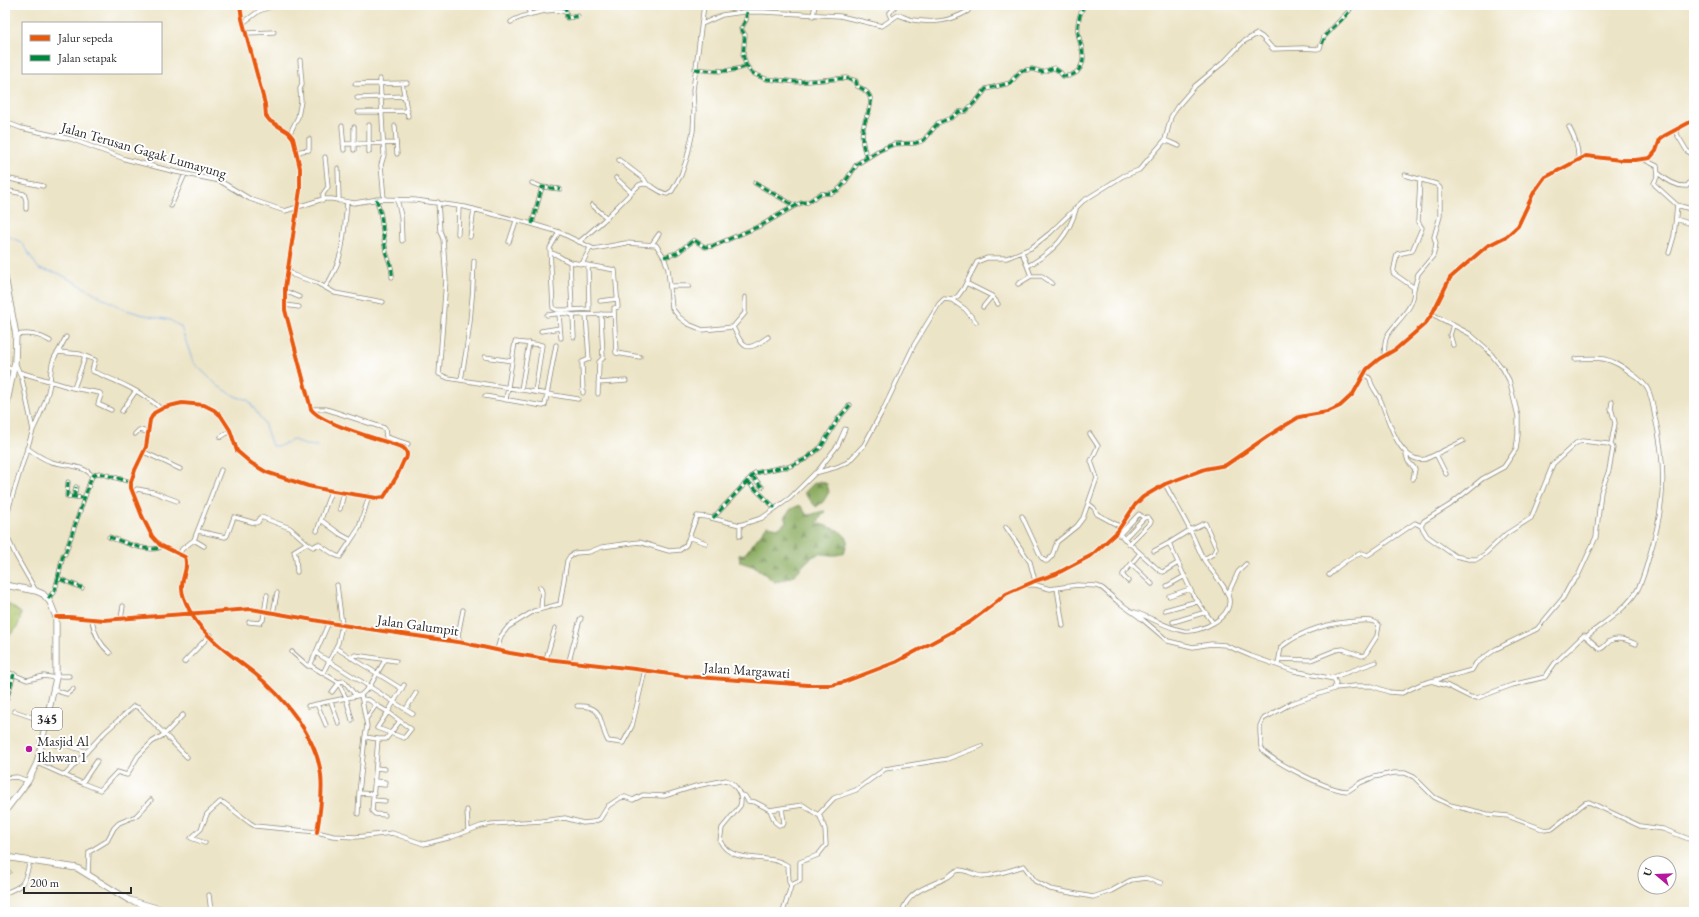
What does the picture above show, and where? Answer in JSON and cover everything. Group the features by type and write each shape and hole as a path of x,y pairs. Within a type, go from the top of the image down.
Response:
{"main road":[{"path":"5,277 16,335 13,370 5,412"},
{"path":"5,585 36,591 48,599"},
{"name":"345","path":"5,811 28,781 36,763 54,690 56,677 56,617 52,605 48,599"},
{"path":"5,857 66,866 81,870 131,900 152,909 170,912"}],"street":[{"path":"240,5 265,104 266,116 272,123 290,133 298,153 300,175 299,207 289,271 287,305 293,342 314,414 328,422 403,448 408,456 406,460 404,459 397,476 384,497 377,498 330,493 262,470 237,451 218,412 207,406 182,403 160,408 152,416 148,432 146,452 135,470 131,482 149,532 162,546 181,551 186,560 182,592 193,614 210,635 232,657 258,676 287,704 311,743 321,776 317,832"},
{"path":"244,23 259,11 275,5"},
{"path":"527,5 530,15"},
{"path":"565,5 565,12 568,18 578,16"},
{"path":"619,160 644,179 647,184 662,193 669,194 681,175 687,158 693,131 693,90 704,5"},
{"path":"813,16 815,5"},
{"path":"891,18 889,14 896,5"},
{"path":"702,24 717,17 747,12 840,16 882,26 891,18 898,15 913,20 930,22 944,21 968,11 970,5"},
{"path":"664,257 677,253 693,240 705,247 713,246 762,225 795,206 808,202 823,193 832,193 840,188 857,164 867,157 894,144 916,143 924,140 938,123 951,118 957,112 966,110 978,99 984,90 1010,82 1022,71 1032,69 1042,72 1054,68 1063,76 1074,75 1080,69 1084,59 1078,32 1084,5"},
{"path":"1141,5 1158,5"},
{"path":"952,300 958,296 975,264 980,259 992,257 1007,258 1031,248 1050,233 1078,205 1123,176 1139,170 1164,140 1171,117 1177,107 1195,86 1225,61 1243,42 1257,34 1262,37 1273,49 1304,48 1317,50 1321,47 1324,37 1349,12 1352,5"},
{"path":"512,22 518,17 560,10 565,12"},
{"path":"747,12 746,20 741,29 745,35 743,55 746,66 752,73 766,79 796,82 846,78 856,81 857,86 866,91 871,98 871,106 863,128 862,137 867,157"},
{"path":"246,33 274,32"},
{"path":"290,133 294,122 298,117 301,101 300,89 302,84 300,60"},
{"path":"695,69 719,71 740,69 746,66"},
{"path":"380,79 382,143 384,155 381,165 384,199"},
{"path":"355,84 407,82"},
{"path":"402,83 408,116"},
{"path":"357,98 405,96"},
{"path":"358,112 408,110"},
{"path":"1645,160 1654,155 1660,139 1694,120"},
{"path":"5,142 7,123"},
{"name":"Jalan Terusan Gagak Lumayung","path":"7,123 71,139 126,159 220,181 250,199 279,210 285,211 323,200 347,202 376,199 397,199 438,202 474,209 559,232 590,248"},
{"path":"368,125 369,152"},
{"path":"342,126 344,150"},
{"path":"395,126 397,154"},
{"path":"354,127 354,150"},
{"path":"1569,127 1576,139 1578,160"},
{"path":"1675,131 1687,151 1694,155"},
{"path":"298,153 309,150 309,139"},
{"path":"1164,140 1179,146"},
{"path":"343,144 396,143"},
{"path":"1118,534 1135,506 1143,497 1165,484 1205,468 1226,465 1299,417 1327,412 1340,406 1353,394 1363,373 1384,355 1396,349 1419,330 1432,314 1450,278 1487,246 1507,236 1518,226 1534,192 1544,178 1578,160 1589,156 1620,160 1645,160 1657,166 1658,173 1654,184 1677,205 1694,210"},
{"path":"323,200 323,194 328,187 325,157"},
{"path":"338,168 339,201"},
{"path":"1658,173 1664,179 1679,186 1687,186 1691,181"},
{"path":"172,206 186,174"},
{"path":"1384,355 1386,338 1407,309 1412,300 1418,274 1434,253 1436,243 1434,237 1440,216 1439,186 1420,178 1405,175"},
{"path":"5,178 43,186"},
{"path":"616,178 631,192"},
{"path":"1414,290 1413,287 1394,273 1397,254 1412,251 1421,230 1422,226 1418,222 1420,178"},
{"path":"532,183 542,187 560,189"},
{"path":"755,183 784,198 795,206"},
{"path":"579,242 607,218 639,185 647,184"},
{"path":"532,224 542,187"},
{"path":"5,190 24,194 26,209"},
{"path":"376,199 383,218 384,246 392,266 392,277"},
{"path":"397,199 401,216 402,241"},
{"path":"325,287 333,277 341,254 347,202"},
{"path":"438,202 446,280 439,373 448,378 578,399"},
{"path":"1028,266 1046,256 1058,243 1071,224 1078,205"},
{"path":"1669,252 1674,236 1677,205"},
{"path":"458,234 459,206"},
{"path":"592,206 607,218"},
{"path":"470,237 474,209"},
{"path":"1676,219 1694,225"},
{"path":"510,242 516,221"},
{"path":"559,232 550,246 553,308 557,310 589,309 588,265"},
{"path":"652,244 659,234"},
{"path":"582,264 590,248 600,249 626,243 657,245 664,257 668,269 672,308 675,314 683,321 706,331 733,327 744,314 744,298"},
{"path":"1022,252 1032,276"},
{"path":"551,253 556,254 565,261 615,270 618,307 614,308 616,353 640,357"},
{"path":"461,380 471,314 474,261"},
{"path":"570,262 572,310"},
{"path":"289,271 293,275 312,280 334,293 382,302"},
{"path":"1018,284 1032,276 1042,276 1052,283"},
{"path":"966,283 992,296 998,304"},
{"path":"670,286 689,286"},
{"path":"287,292 300,297"},
{"path":"983,307 992,296"},
{"path":"817,472 845,464 859,451 884,408 914,345 941,301 946,298 952,300 965,309 976,322"},
{"path":"600,301 617,299"},
{"path":"287,305 299,307"},
{"path":"559,314 561,338"},
{"path":"598,394 599,362 603,358 601,314"},
{"path":"547,315 614,314"},
{"path":"1421,526 1424,521 1450,505 1482,478 1504,467 1516,449 1518,435 1518,416 1509,380 1503,369 1487,349 1474,338 1454,325 1432,314"},
{"path":"573,315 574,337"},
{"path":"583,392 582,362 589,359 586,315"},
{"path":"1453,345 1450,335 1454,325"},
{"path":"733,327 743,346 753,346 768,337"},
{"path":"541,331 560,328"},
{"path":"16,335 37,334 50,340"},
{"path":"5,520 27,448 50,382 50,371 57,352 66,337"},
{"path":"506,400 515,342 542,344 535,392"},
{"path":"521,390 529,343"},
{"path":"485,396 543,406 546,404 556,345"},
{"path":"58,352 85,356 95,360 92,371 116,381 148,398 160,408"},
{"path":"74,388 85,356"},
{"path":"485,357 512,361"},
{"path":"1430,681 1448,686 1472,698 1477,698 1512,685 1545,677 1555,663 1583,636 1587,636 1618,612 1638,588 1655,539 1663,496 1662,452 1650,395 1644,384 1618,363 1600,357 1575,359"},
{"path":"14,362 20,372 33,430"},
{"path":"5,366 13,370"},
{"path":"20,372 50,382 100,392 101,395 98,404 111,410"},
{"path":"1363,373 1371,380 1398,444 1415,458 1420,460 1463,441"},
{"path":"598,383 626,381"},
{"path":"122,412 135,392"},
{"path":"1612,402 1611,408 1615,423 1611,444 1613,448 1609,470 1601,492 1596,537 1578,576 1570,585 1563,598 1535,631 1496,649 1476,663 1472,670 1430,681 1402,693 1389,692 1372,686 1335,688 1292,703 1263,719 1260,732 1262,747 1264,752 1296,771 1338,790 1348,791 1366,780 1394,773 1401,773 1414,777 1434,797 1450,805 1487,814 1508,816 1545,830 1552,829 1585,803 1589,802 1640,826 1663,828 1694,841"},
{"path":"713,518 747,481 759,471 783,466 788,468 810,456 824,444 838,419 850,405"},
{"path":"313,409 326,409 384,428 386,437 408,444"},
{"path":"497,650 504,631 534,611 560,604 567,561 570,556 575,553 589,552 602,547 639,542 672,552 684,548 697,516 713,518 740,525 762,518 790,498 817,472 838,445 846,429"},
{"path":"135,434 139,430 148,432"},
{"path":"221,438 229,432"},
{"path":"1022,516 1041,557 1047,562 1052,556 1058,542 1080,523 1089,504 1097,478 1091,461 1098,446 1090,434"},
{"path":"1329,575 1335,568 1356,555 1362,553 1368,555 1378,549 1415,522 1421,526 1427,536 1455,556 1477,559 1485,554 1506,534 1531,518 1553,464 1576,443 1582,441 1611,444"},
{"path":"27,448 50,462 82,469 89,472 92,476"},
{"path":"1404,450 1408,461 1415,469 1413,479"},
{"path":"146,452 180,469"},
{"path":"1436,454 1446,474"},
{"path":"181,551 194,540 222,470"},
{"path":"48,599 56,588 63,555 65,554 92,476 99,473 131,482"},
{"path":"752,476 762,487"},
{"path":"747,481 775,508"},
{"path":"68,482 67,496 84,498"},
{"path":"1132,611 1171,627 1186,631 1196,630 1213,623 1219,619 1228,607 1228,594 1204,559 1165,484"},
{"path":"74,497 76,487"},
{"path":"134,492 143,490 177,501"},
{"path":"317,531 330,493"},
{"path":"340,509 343,495"},
{"path":"198,531 225,537 227,536 234,517 257,523 261,517 290,528 313,547 318,544 339,557 346,550 360,525 368,497"},
{"path":"1089,504 1094,508 1097,514 1121,527"},
{"path":"1118,534 1139,514 1144,518 1148,517 1151,521 1150,523 1129,544"},
{"path":"1124,539 1144,518"},
{"path":"321,520 351,540"},
{"path":"1154,551 1203,523 1207,526 1216,548 1213,554 1204,559"},
{"path":"740,525 740,536"},
{"path":"1006,527 1030,562 1035,581"},
{"path":"5,532 16,556 36,591"},
{"path":"1118,534 1162,572 1178,563"},
{"name":"Jalan Margawati","path":"635,669 698,678 721,678 808,685 831,685 844,682 891,664 932,643 976,618 1006,594 1074,566 1092,555 1118,534"},
{"path":"109,537 150,549 158,549 162,546"},
{"path":"689,538 706,543"},
{"path":"194,540 204,546"},
{"path":"297,572 294,550 307,543"},
{"path":"1169,543 1190,589 1213,623"},
{"path":"1128,581 1123,575 1140,554"},
{"path":"1131,564 1152,584"},
{"path":"1228,594 1238,572 1246,564"},
{"path":"1167,586 1185,576"},
{"path":"58,578 82,588"},
{"path":"323,672 336,648 342,625 337,585"},
{"path":"1026,585 1036,585 1046,589 1077,585 1097,586 1132,611 1168,641 1192,647 1211,644 1225,645 1255,658 1278,664 1294,671 1331,678 1336,681 1335,688"},
{"path":"540,587 542,592 541,609"},
{"path":"1057,588 1063,626"},
{"path":"1169,596 1190,589"},
{"path":"274,612 277,593"},
{"path":"249,622 260,623 263,620 266,595"},
{"path":"1165,610 1198,601"},
{"path":"121,619 123,606"},
{"name":"Jalan Galumpit","path":"193,614 237,609 274,612 342,625 460,642 546,659 635,669"},
{"path":"460,642 458,634 463,610"},
{"path":"1173,622 1206,612"},
{"path":"56,617 92,620 193,614"},
{"path":"569,661 579,622 582,618"},
{"path":"92,620 98,637 110,653"},
{"path":"1278,664 1279,649 1290,641 1310,631 1336,622 1369,621 1376,622 1379,625 1376,636 1366,653 1362,656 1343,649 1336,650 1311,660 1279,659"},
{"path":"311,666 329,622"},
{"path":"546,659 555,628"},
{"path":"184,662 210,635"},
{"path":"1587,636 1600,649 1612,640 1616,639 1636,644"},
{"path":"336,648 377,674 403,687 377,728"},
{"path":"292,652 308,666 323,672 338,683 346,698 352,720"},
{"path":"316,653 413,714"},
{"path":"351,658 355,655 396,661"},
{"path":"361,697 370,686 385,660"},
{"path":"1331,678 1376,662"},
{"path":"577,706 585,706 596,710 602,720 608,741 623,743 632,726 645,670"},
{"path":"5,671 27,680 44,676 69,676"},
{"path":"5,704 14,674"},
{"path":"332,692 338,683 344,681 356,696"},
{"path":"54,690 67,694 73,689"},
{"path":"406,709 416,692"},
{"path":"308,706 356,696 361,697 369,700 388,712 410,729 407,736 403,738 377,728 367,726"},
{"path":"358,814 367,726 361,697"},
{"path":"331,702 339,724"},
{"path":"317,704 326,725"},
{"path":"366,719 376,705"},
{"path":"65,775 127,711 134,706 139,708 187,757"},
{"path":"14,711 46,722"},
{"path":"36,763 100,790 117,772 127,775 138,756 152,742 165,734 183,715"},
{"path":"365,737 385,739 400,721"},
{"path":"378,739 372,812 385,815"},
{"path":"42,741 56,746 66,745 87,752"},
{"path":"819,814 833,799 856,790 885,769 947,759 981,746"},
{"path":"82,783 98,761"},
{"path":"376,768 385,769"},
{"path":"5,778 17,777 28,781"},
{"path":"205,843 194,839 201,829 206,814 218,803 222,802 253,825 317,832 333,836 356,837 392,833 424,844 452,838 468,829 492,824 542,822 560,819 570,819 583,823 593,822 600,819 608,806 622,797 633,800 643,796 664,796 696,786 723,780 730,781 748,801 755,802 770,810 804,805 815,814 819,814"},
{"path":"375,783 385,784"},
{"path":"359,793 374,794"},
{"path":"741,795 740,806 726,822 721,830 719,839 722,845 741,856 762,858 789,866 791,884 783,912"},
{"path":"88,874 89,852 107,841 114,828 119,823 136,816 151,800"},
{"path":"373,800 385,801"},
{"path":"770,810 775,822 780,825 784,823 782,808"},
{"path":"467,810 468,829"},
{"path":"791,884 800,881 800,862 818,855 826,845 825,829 819,814"},
{"path":"5,893 22,886 29,865"},
{"path":"902,912 910,896 936,882 948,878 953,872 960,870 981,876 1007,872 1024,866 1035,881 1050,889 1094,897 1111,891 1131,880 1146,878 1161,883"},
{"path":"210,895 211,912"},
{"path":"140,912 141,904"}],"green space":[{"path":"820,481 827,484 829,492 823,502 816,507 804,493 813,484"},
{"path":"800,505 807,515 825,511 817,523 835,529 845,536 848,540 844,553 836,555 816,555 806,562 795,574 784,580 775,582 755,567 740,562 739,555 745,554 767,526 779,528 787,521 784,517 791,509"},
{"path":"5,603 21,613 17,628 5,637"}],"waterway":[{"path":"5,235 21,242 39,269 58,273 123,309 170,320 181,327 193,362 218,386 237,397 248,400 264,423 272,446 282,445 292,439 305,445 317,446"}],"marked path":[{"path":"565,5 567,18 578,16"},
{"path":"664,257 677,253 694,240 705,247 713,246 762,225 791,208 801,203 808,202 820,194 832,193 838,190 857,164 878,151 894,144 916,143 924,140 938,123 951,118 959,112 966,111 986,89 1010,83 1021,71 1032,69 1042,72 1054,68 1063,76 1074,74 1081,67 1083,58 1078,30 1079,19 1084,5"},
{"path":"1141,5 1158,5"},
{"path":"1322,44 1328,33 1346,15 1352,5"},
{"path":"747,12 746,20 741,29 745,35 743,55 746,65 752,73 766,79 797,82 846,78 856,81 857,86 865,90 871,100 862,136 863,147 867,157"},
{"path":"695,69 728,71 746,66"},
{"path":"755,183 795,206"},
{"path":"532,224 542,187 560,189"},
{"path":"376,199 380,211 392,277"},
{"path":"713,518 755,473 788,467 806,459 821,447 838,419 850,405"},
{"path":"58,578 63,555 65,554 92,476 99,473 131,482"},
{"path":"752,476 762,487"},
{"path":"747,481 775,508"},
{"path":"68,482 67,496 84,498"},
{"path":"74,497 76,487"},
{"path":"109,537 144,548 151,549 162,546"},
{"path":"48,599 55,590 58,578 82,588"},
{"path":"5,704 14,674"},
{"path":"151,912 152,907"}],"cycle path":[{"path":"240,5 242,19 265,104 266,116 270,121 288,132 293,138 300,168 300,190 285,288 285,310 311,409 317,415 339,426 402,447 406,451 407,457 384,497 377,498 308,486 266,472 251,463 237,451 230,430 221,416 214,410 204,405 182,403 165,407 154,413 150,420 146,447 135,470 131,482 131,488 152,536 160,545 185,557 186,568 182,583 182,590 185,601 198,624 220,647 265,682 287,705 306,732 318,761 322,782 317,832"},
{"path":"56,617 104,620 251,609 342,625 464,643 546,659 683,676 808,685 831,685 844,682 896,662 970,622 1006,594 1035,581 1056,574 1092,555 1117,532 1135,505 1143,497 1165,484 1205,469 1226,465 1299,417 1327,412 1340,406 1353,394 1367,369 1379,359 1396,349 1426,323 1450,278 1487,246 1507,236 1518,226 1534,192 1544,178 1586,156 1620,160 1650,158 1656,151 1660,139 1694,120"}],"place":[{"name":"Masjid Al Ikhwan 1","path":"29,749"}]}
